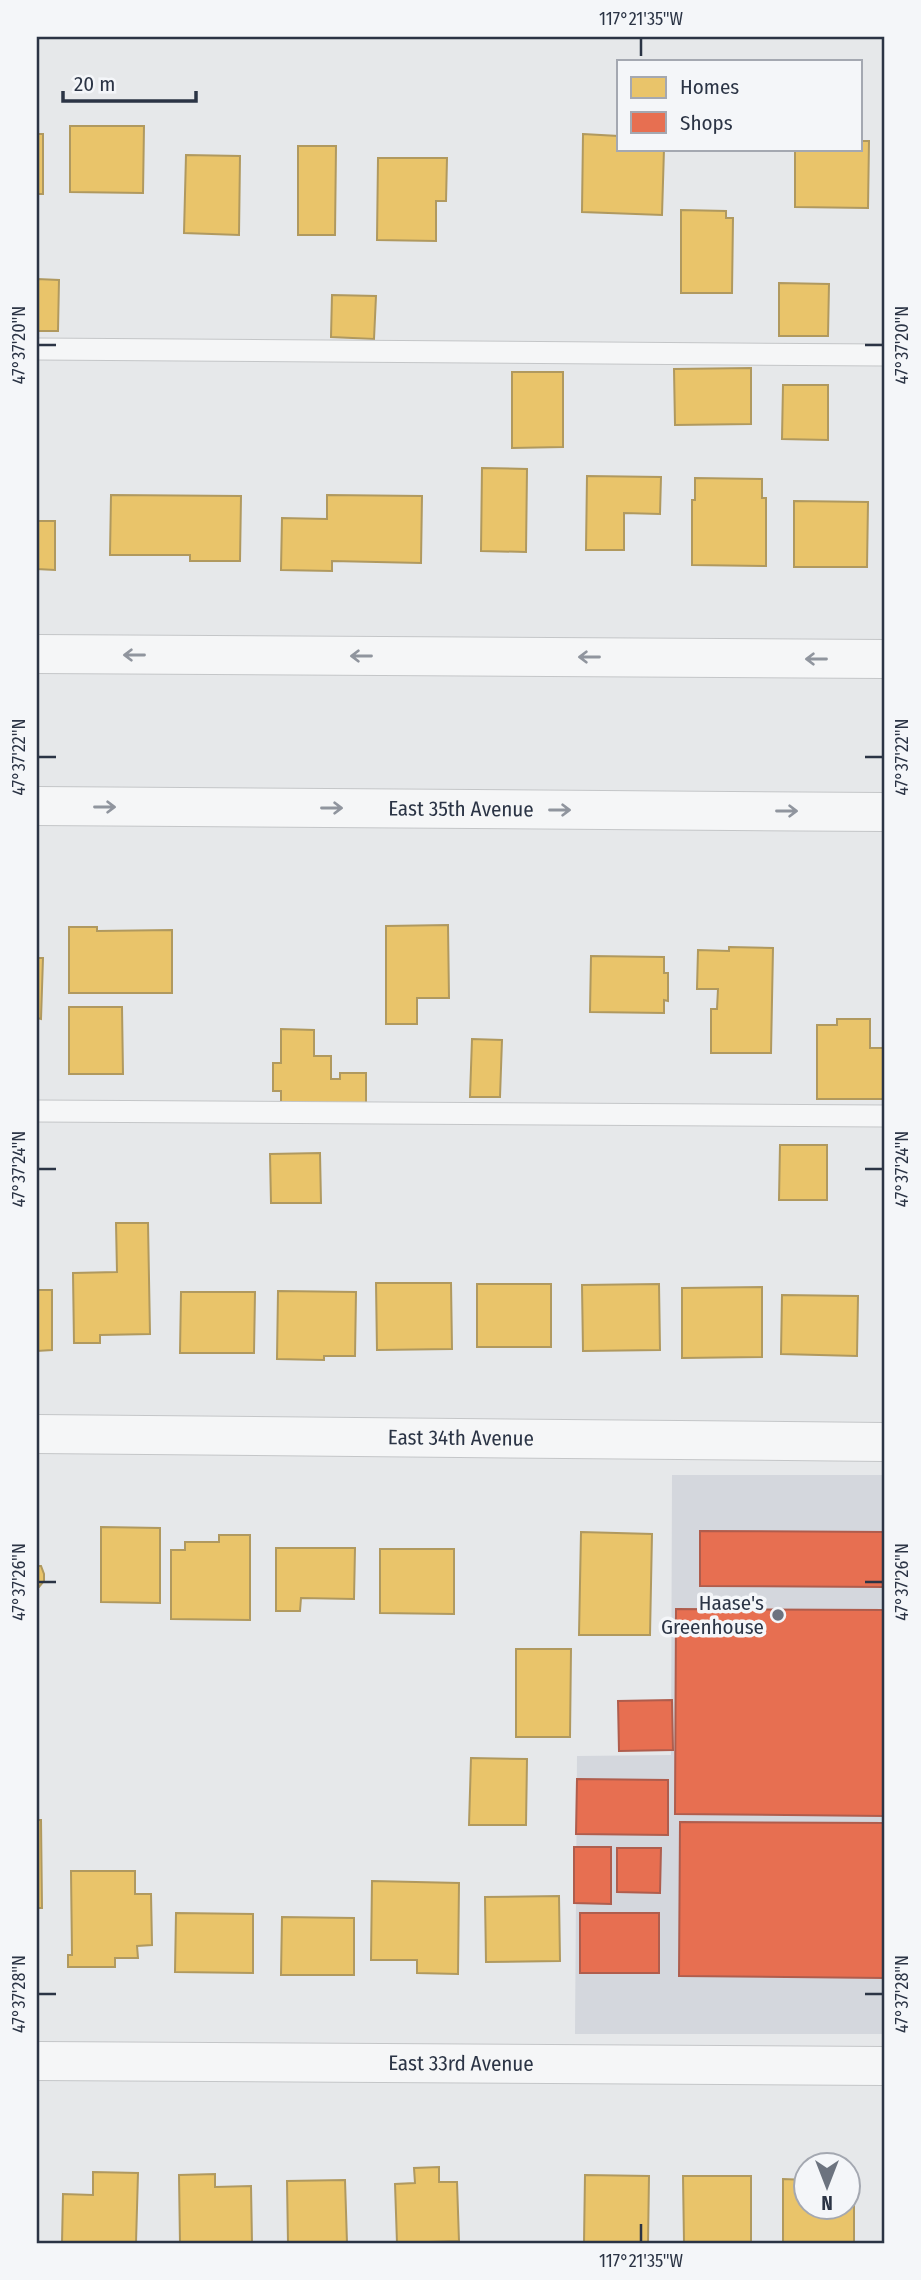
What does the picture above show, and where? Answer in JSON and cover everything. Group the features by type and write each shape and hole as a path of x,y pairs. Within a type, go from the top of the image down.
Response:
{"street":[{"path":"37,654 884,659"},
{"name":"East 35th Avenue","path":"37,806 884,812"},
{"name":"East 34th Avenue","path":"37,1434 884,1442"},
{"name":"East 33rd Avenue","path":"37,2060 884,2066"}],"lane":[{"path":"37,349 884,355"},
{"path":"37,1111 884,1116"}],"shaded area":[{"name":"Haase's Greenhouse","path":"672,1475 884,1475 884,2034 575,2034 577,1756 671,1755"}],"building: Homes":[{"path":"70,126 144,126 143,193 70,192"},
{"path":"37,134 43,134 43,194 37,194"},
{"path":"583,134 617,136 617,150 664,150 662,215 582,212"},
{"path":"862,141 869,141 868,208 795,207 795,150 862,150"},
{"path":"298,146 336,146 335,235 298,235"},
{"path":"186,155 240,156 239,235 184,233"},
{"path":"378,158 447,158 446,201 436,201 436,241 377,240"},
{"path":"681,210 726,211 726,218 733,218 732,293 681,293"},
{"path":"37,279 59,280 58,331 37,331"},
{"path":"779,283 829,284 828,336 779,336"},
{"path":"332,295 376,296 374,339 331,337"},
{"path":"751,368 751,424 675,425 674,369"},
{"path":"512,372 563,372 563,447 512,448"},
{"path":"783,385 828,385 828,440 782,439"},
{"path":"482,468 527,469 526,552 481,551"},
{"path":"587,476 661,477 660,514 624,513 624,550 586,550"},
{"path":"695,478 762,479 762,498 766,498 766,566 692,565 692,500 695,500"},
{"path":"111,495 241,496 240,561 190,561 190,555 110,555"},
{"path":"327,495 422,496 421,563 332,561 332,571 281,570 282,518 327,519"},
{"path":"794,501 868,502 867,567 794,567"},
{"path":"37,521 55,521 55,570 37,569"},
{"path":"448,925 449,998 417,998 417,1024 386,1024 386,926"},
{"path":"69,927 97,927 97,931 172,930 172,993 69,993"},
{"path":"729,947 773,948 771,1053 711,1053 711,1009 717,1009 718,989 697,989 698,950 729,951"},
{"path":"591,956 664,957 664,973 668,973 668,1001 664,1000 664,1013 590,1012"},
{"path":"37,958 43,958 41,1019 37,1018"},
{"path":"69,1007 122,1007 123,1074 69,1074"},
{"path":"837,1019 870,1019 870,1048 884,1048 884,1099 817,1099 817,1025 837,1025"},
{"path":"281,1029 314,1030 314,1056 331,1056 331,1079 340,1079 340,1073 366,1073 366,1111 281,1105 281,1091 273,1091 273,1063 281,1063"},
{"path":"472,1039 502,1040 500,1097 470,1097"},
{"path":"780,1145 827,1145 827,1200 779,1200"},
{"path":"320,1153 321,1203 271,1203 270,1154"},
{"path":"116,1223 148,1223 150,1334 100,1335 100,1343 74,1343 73,1273 117,1272"},
{"path":"376,1283 451,1283 452,1349 377,1350"},
{"path":"477,1284 551,1284 551,1347 477,1347"},
{"path":"659,1284 660,1350 583,1351 582,1285"},
{"path":"762,1287 762,1357 682,1358 682,1288"},
{"path":"37,1290 52,1290 52,1350 37,1351"},
{"path":"278,1291 356,1292 355,1356 324,1356 324,1360 277,1359"},
{"path":"181,1292 255,1292 254,1353 180,1353"},
{"path":"782,1295 858,1296 857,1356 781,1354"},
{"path":"101,1527 160,1528 160,1603 101,1602"},
{"path":"581,1532 652,1534 650,1635 579,1635"},
{"path":"219,1535 250,1535 250,1620 171,1619 171,1550 185,1550 185,1542 219,1542"},
{"path":"276,1548 355,1548 354,1599 301,1598 300,1611 276,1611"},
{"path":"380,1549 454,1549 454,1614 380,1613"},
{"path":"37,1566 41,1566 44,1574 44,1581 39,1587 37,1587"},
{"path":"516,1649 571,1649 570,1737 516,1737"},
{"path":"471,1758 527,1759 526,1825 469,1825"},
{"path":"37,1820 41,1820 42,1908 37,1908"},
{"path":"71,1871 135,1871 135,1894 151,1894 152,1945 137,1946 138,1958 115,1958 115,1967 68,1967 68,1955 72,1955"},
{"path":"372,1881 459,1883 458,1974 417,1973 417,1960 371,1960"},
{"path":"559,1896 560,1961 486,1962 485,1897"},
{"path":"176,1913 253,1914 253,1973 175,1972"},
{"path":"282,1917 354,1918 354,1975 281,1975"},
{"path":"439,2167 439,2182 457,2182 459,2241 397,2243 395,2184 415,2183 414,2168"},
{"path":"93,2172 138,2173 136,2243 62,2243 63,2194 93,2195"},
{"path":"215,2174 215,2187 251,2186 252,2243 180,2243 179,2175"},
{"path":"585,2175 649,2176 648,2243 584,2243"},
{"path":"683,2176 751,2176 751,2242 684,2242"},
{"path":"783,2179 792,2179 792,2220 854,2220 854,2243 783,2243"},
{"path":"345,2180 347,2243 288,2243 287,2181"}],"building: Shops":[{"path":"700,1531 884,1532 884,1587 700,1586"},
{"path":"676,1609 884,1610 884,1816 675,1814"},
{"path":"672,1700 673,1750 619,1751 618,1701"},
{"path":"577,1779 668,1780 668,1835 576,1834"},
{"path":"680,1822 884,1823 884,1978 679,1976"},
{"path":"574,1847 611,1847 611,1904 574,1903"},
{"path":"617,1848 661,1848 660,1893 617,1892"},
{"path":"580,1913 659,1913 659,1973 580,1973"}],"place":[{"name":"Haase's Greenhouse","path":"778,1615"}]}
